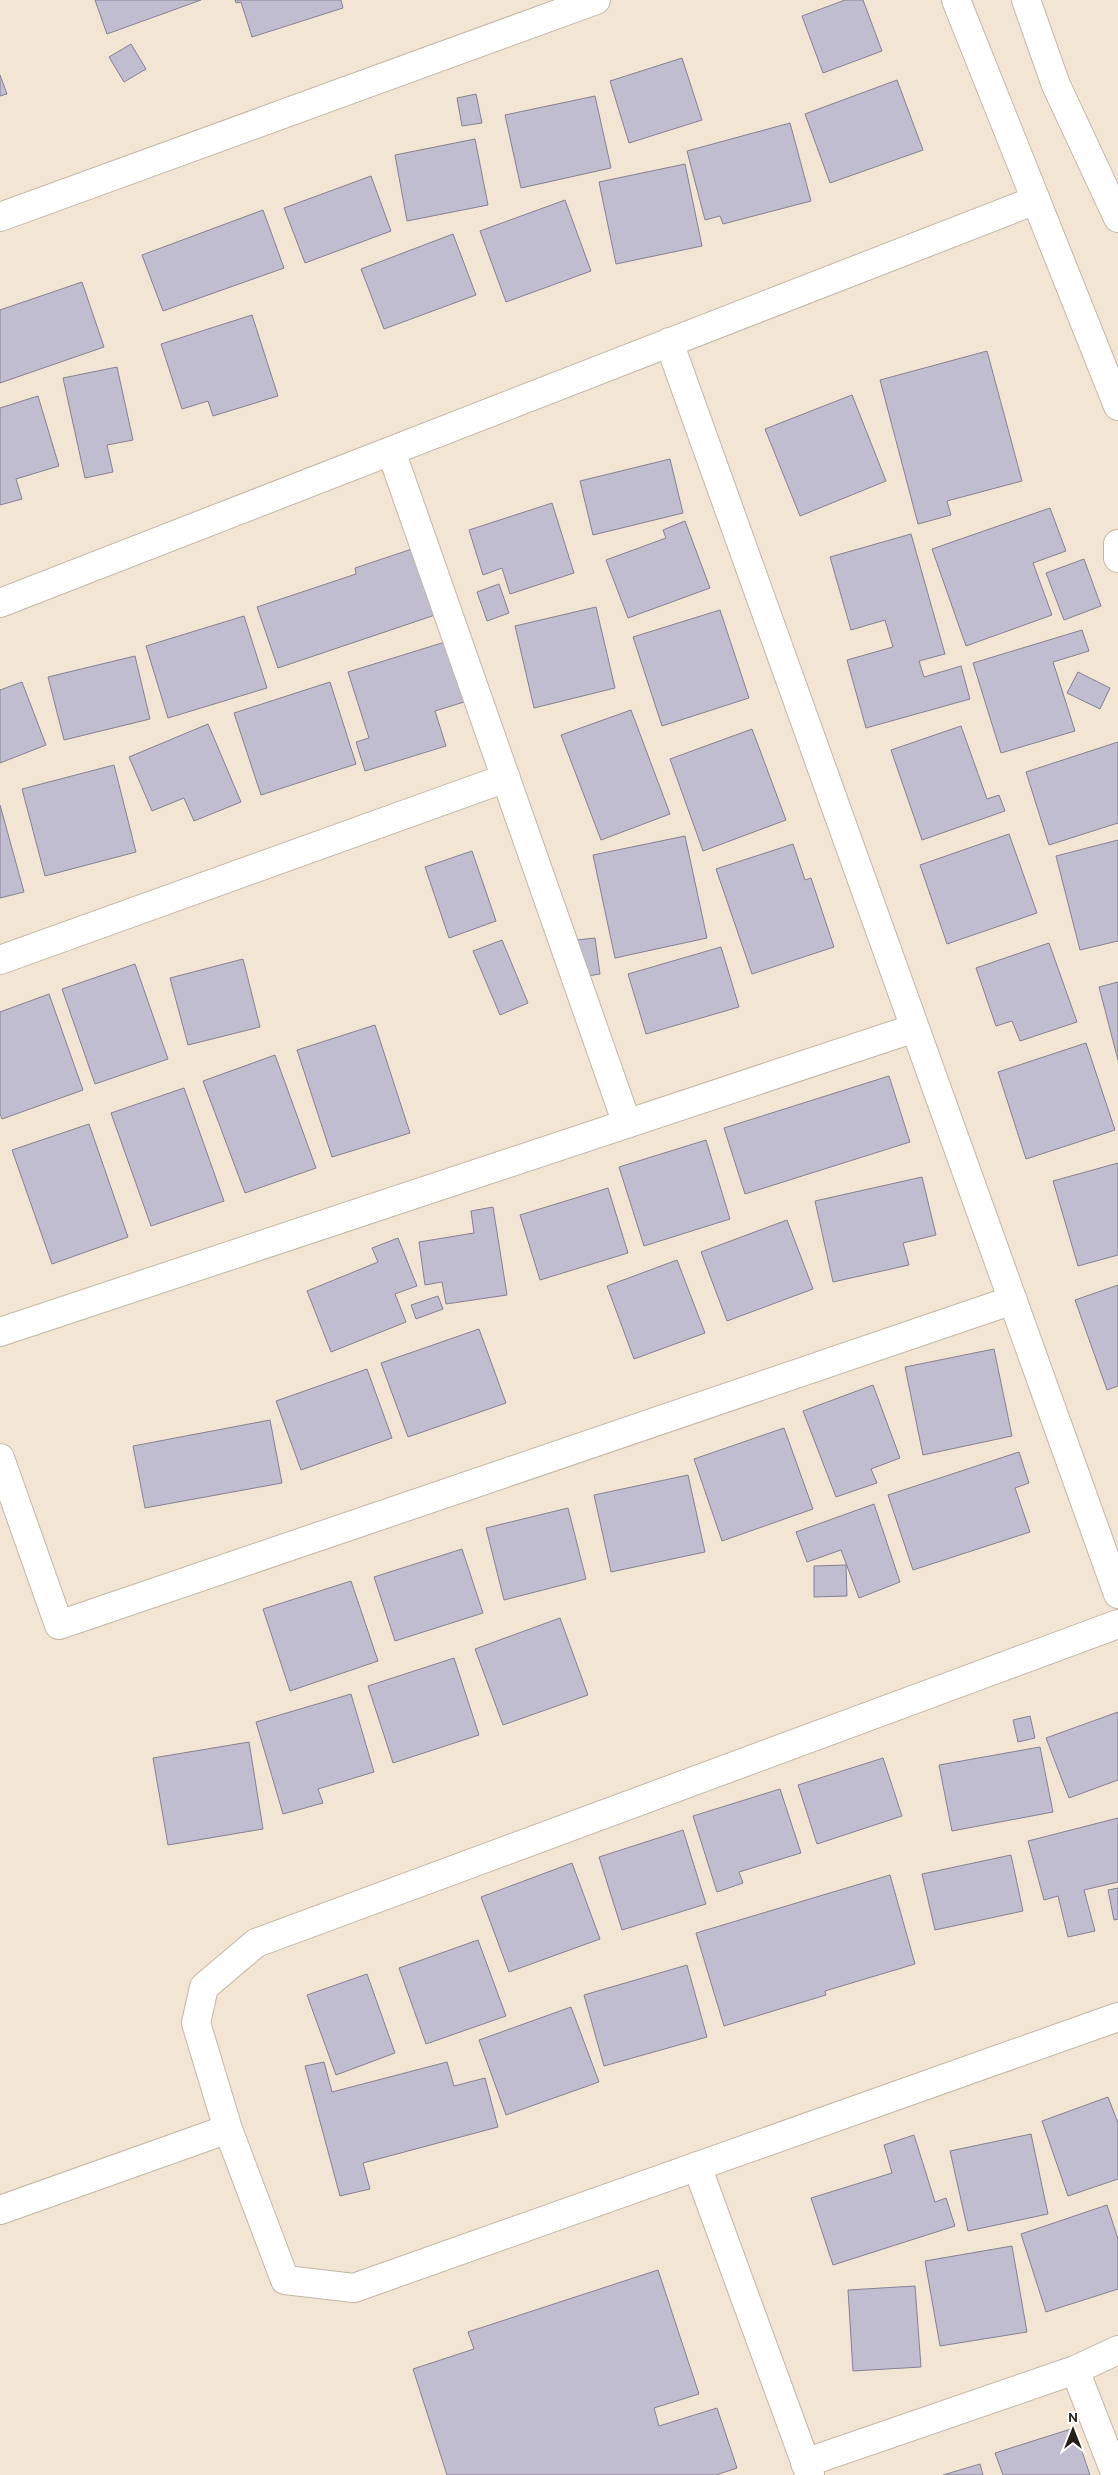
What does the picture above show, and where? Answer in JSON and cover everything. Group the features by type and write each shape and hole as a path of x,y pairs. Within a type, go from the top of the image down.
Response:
{"street":[{"path":"0,217 539,10 596,0"},
{"path":"956,0 1118,406"},
{"path":"1026,0 1056,85 1118,218"},
{"path":"0,603 1036,200"},
{"path":"669,342 1118,1594"},
{"path":"391,450 627,1124"},
{"path":"1118,544 1118,558"},
{"path":"0,960 506,778"},
{"path":"0,1332 915,1028"},
{"path":"0,1458 59,1625 1013,1300"},
{"path":"1118,1624 256,1943 204,1987 196,2023 228,2129 284,2280 354,2288 1118,2016"},
{"path":"0,2210 228,2129"},
{"path":"697,2166 808,2469 1075,2370 1118,2350"},
{"path":"1075,2370 1116,2475"}],"building":[{"path":"95,0 201,0 107,34"},
{"path":"235,0 341,0 343,8 252,37 241,2 236,3"},
{"path":"845,0 863,0 882,51 823,73 802,16"},
{"path":"131,44 146,69 124,82 109,57"},
{"path":"682,58 702,120 629,143 610,81"},
{"path":"0,75 7,94 0,96"},
{"path":"897,80 923,150 830,183 805,114"},
{"path":"476,94 482,123 462,126 457,98"},
{"path":"595,96 611,168 521,188 505,115"},
{"path":"790,123 811,201 723,224 720,216 705,220 687,151"},
{"path":"475,139 488,205 407,221 395,155"},
{"path":"685,164 702,246 616,264 599,182"},
{"path":"371,176 391,231 305,263 284,208"},
{"path":"565,200 591,271 506,302 480,231"},
{"path":"263,210 284,268 163,311 142,255"},
{"path":"453,234 476,295 384,329 361,269"},
{"path":"82,282 104,347 0,383 0,310"},
{"path":"252,315 278,396 213,416 208,401 182,409 161,344"},
{"path":"987,351 1022,481 947,501 951,515 918,524 880,380"},
{"path":"117,367 133,440 107,445 113,472 85,478 63,378"},
{"path":"852,395 886,481 800,516 765,429"},
{"path":"38,396 59,466 16,479 22,499 0,505 0,408"},
{"path":"670,459 683,513 593,535 580,481"},
{"path":"552,503 574,573 510,594 502,568 483,575 469,530"},
{"path":"1050,508 1066,551 1033,563 1052,615 966,646 932,549"},
{"path":"685,521 710,588 628,618 606,560 666,538 663,530"},
{"path":"911,534 945,654 919,661 924,677 961,666 970,699 866,728 847,660 893,647 885,620 851,630 830,557"},
{"path":"424,545 447,611 278,668 257,607 356,574 355,568"},
{"path":"1084,559 1101,606 1064,620 1046,573"},
{"path":"499,584 509,613 487,621 477,592"},
{"path":"596,607 615,688 534,708 515,626"},
{"path":"720,610 749,698 662,726 633,637"},
{"path":"244,616 267,688 168,718 146,646"},
{"path":"1082,630 1089,651 1053,662 1075,731 1001,753 973,663"},
{"path":"445,642 464,702 435,711 446,746 365,771 356,742 369,738 348,672"},
{"path":"135,656 150,719 64,740 48,677"},
{"path":"1078,672 1110,688 1100,709 1067,693"},
{"path":"22,682 46,745 0,763 0,690"},
{"path":"330,682 356,764 261,795 234,713"},
{"path":"631,710 670,814 601,840 561,735"},
{"path":"208,724 241,802 194,821 184,798 152,811 129,757"},
{"path":"961,726 987,799 999,795 1005,811 922,840 891,750"},
{"path":"752,729 786,820 703,851 670,759"},
{"path":"1118,742 1118,823 1049,845 1026,772"},
{"path":"114,765 136,852 45,876 22,789"},
{"path":"0,805 24,892 0,898"},
{"path":"1009,834 1037,913 947,944 920,865"},
{"path":"685,836 707,938 615,958 593,855"},
{"path":"1118,840 1118,941 1080,950 1056,856"},
{"path":"793,844 805,880 811,878 834,947 752,974 716,869"},
{"path":"472,851 496,921 449,938 425,867"},
{"path":"595,938 600,974 581,977 577,940"},
{"path":"502,940 528,1003 500,1015 473,951"},
{"path":"1049,943 1077,1022 1020,1041 1012,1021 996,1026 976,968"},
{"path":"721,947 739,1007 646,1034 628,974"},
{"path":"243,959 260,1027 188,1045 170,978"},
{"path":"135,964 168,1059 95,1084 62,989"},
{"path":"1118,982 1118,1060 1099,987"},
{"path":"49,994 83,1090 2,1119 0,1114 0,1012"},
{"path":"375,1025 410,1133 332,1157 297,1050"},
{"path":"1086,1043 1115,1130 1026,1159 998,1072"},
{"path":"275,1055 316,1168 245,1193 203,1081"},
{"path":"889,1076 910,1142 745,1194 724,1128"},
{"path":"184,1088 224,1201 151,1226 111,1113"},
{"path":"89,1124 128,1237 52,1264 12,1150"},
{"path":"706,1140 730,1219 644,1246 619,1167"},
{"path":"1118,1163 1118,1255 1078,1266 1053,1181"},
{"path":"922,1177 936,1235 903,1243 909,1265 833,1282 815,1201"},
{"path":"608,1188 628,1253 540,1280 520,1215"},
{"path":"493,1207 507,1295 446,1304 442,1282 425,1285 419,1242 474,1233 471,1211"},
{"path":"787,1220 813,1289 727,1321 701,1252"},
{"path":"398,1238 417,1286 395,1294 406,1322 331,1352 307,1291 378,1262 372,1248"},
{"path":"677,1260 705,1333 634,1359 607,1286"},
{"path":"1118,1285 1118,1386 1107,1390 1075,1300"},
{"path":"438,1296 443,1309 416,1319 411,1305"},
{"path":"479,1329 506,1403 408,1437 381,1363"},
{"path":"994,1349 1012,1436 923,1455 905,1367"},
{"path":"367,1369 392,1438 301,1470 276,1401"},
{"path":"873,1385 900,1458 871,1469 877,1483 836,1497 803,1411"},
{"path":"270,1420 282,1483 145,1508 133,1446"},
{"path":"784,1428 813,1509 722,1541 694,1459"},
{"path":"1019,1452 1029,1483 1015,1488 1030,1532 913,1570 888,1495"},
{"path":"688,1475 705,1552 611,1572 594,1495"},
{"path":"874,1504 900,1582 859,1598 841,1550 807,1562 796,1532"},
{"path":"568,1508 586,1579 504,1600 486,1528"},
{"path":"462,1549 483,1613 395,1641 374,1577"},
{"path":"846,1565 847,1596 814,1597 814,1566"},
{"path":"351,1581 378,1661 290,1691 263,1609"},
{"path":"560,1618 588,1695 503,1725 475,1649"},
{"path":"454,1658 479,1735 393,1763 368,1686"},
{"path":"351,1694 374,1772 318,1789 323,1803 283,1814 256,1722"},
{"path":"1118,1712 1118,1780 1069,1798 1046,1738"},
{"path":"1030,1716 1035,1738 1018,1742 1013,1720"},
{"path":"249,1742 263,1829 168,1845 153,1758"},
{"path":"1040,1747 1053,1812 952,1831 939,1765"},
{"path":"883,1758 902,1816 817,1844 798,1785"},
{"path":"780,1789 801,1853 739,1872 743,1883 717,1892 693,1816"},
{"path":"1118,1818 1118,1882 1084,1890 1095,1931 1068,1937 1058,1896 1044,1900 1028,1841"},
{"path":"683,1830 706,1904 622,1930 599,1857"},
{"path":"1011,1855 1023,1911 935,1930 922,1874"},
{"path":"572,1863 600,1939 509,1972 481,1897"},
{"path":"890,1875 915,1964 825,1991 826,1995 724,2026 696,1933"},
{"path":"1118,1888 1118,1919 1114,1920 1108,1890"},
{"path":"478,1940 506,2016 426,2044 399,1968"},
{"path":"687,1965 707,2037 604,2066 584,1995"},
{"path":"367,1974 395,2053 336,2075 307,1995"},
{"path":"571,2007 599,2082 506,2115 479,2040"},
{"path":"324,2062 332,2092 447,2062 454,2086 485,2078 498,2127 363,2163 370,2189 340,2196 305,2066"},
{"path":"1108,2097 1118,2123 1118,2179 1068,2196 1042,2121"},
{"path":"1031,2134 1048,2214 968,2231 950,2151"},
{"path":"914,2135 935,2202 946,2198 955,2226 833,2265 811,2198 892,2173 884,2145"},
{"path":"1107,2205 1118,2239 1118,2289 1046,2312 1021,2234"},
{"path":"1012,2246 1027,2332 940,2346 925,2261"},
{"path":"658,2270 699,2394 654,2408 659,2426 717,2408 737,2468 716,2475 447,2475 413,2369 474,2349 468,2332"},
{"path":"915,2286 921,2367 853,2371 848,2290"},
{"path":"1074,2428 1090,2475 1003,2475 995,2453"},
{"path":"980,2464 983,2475 943,2475"}]}
